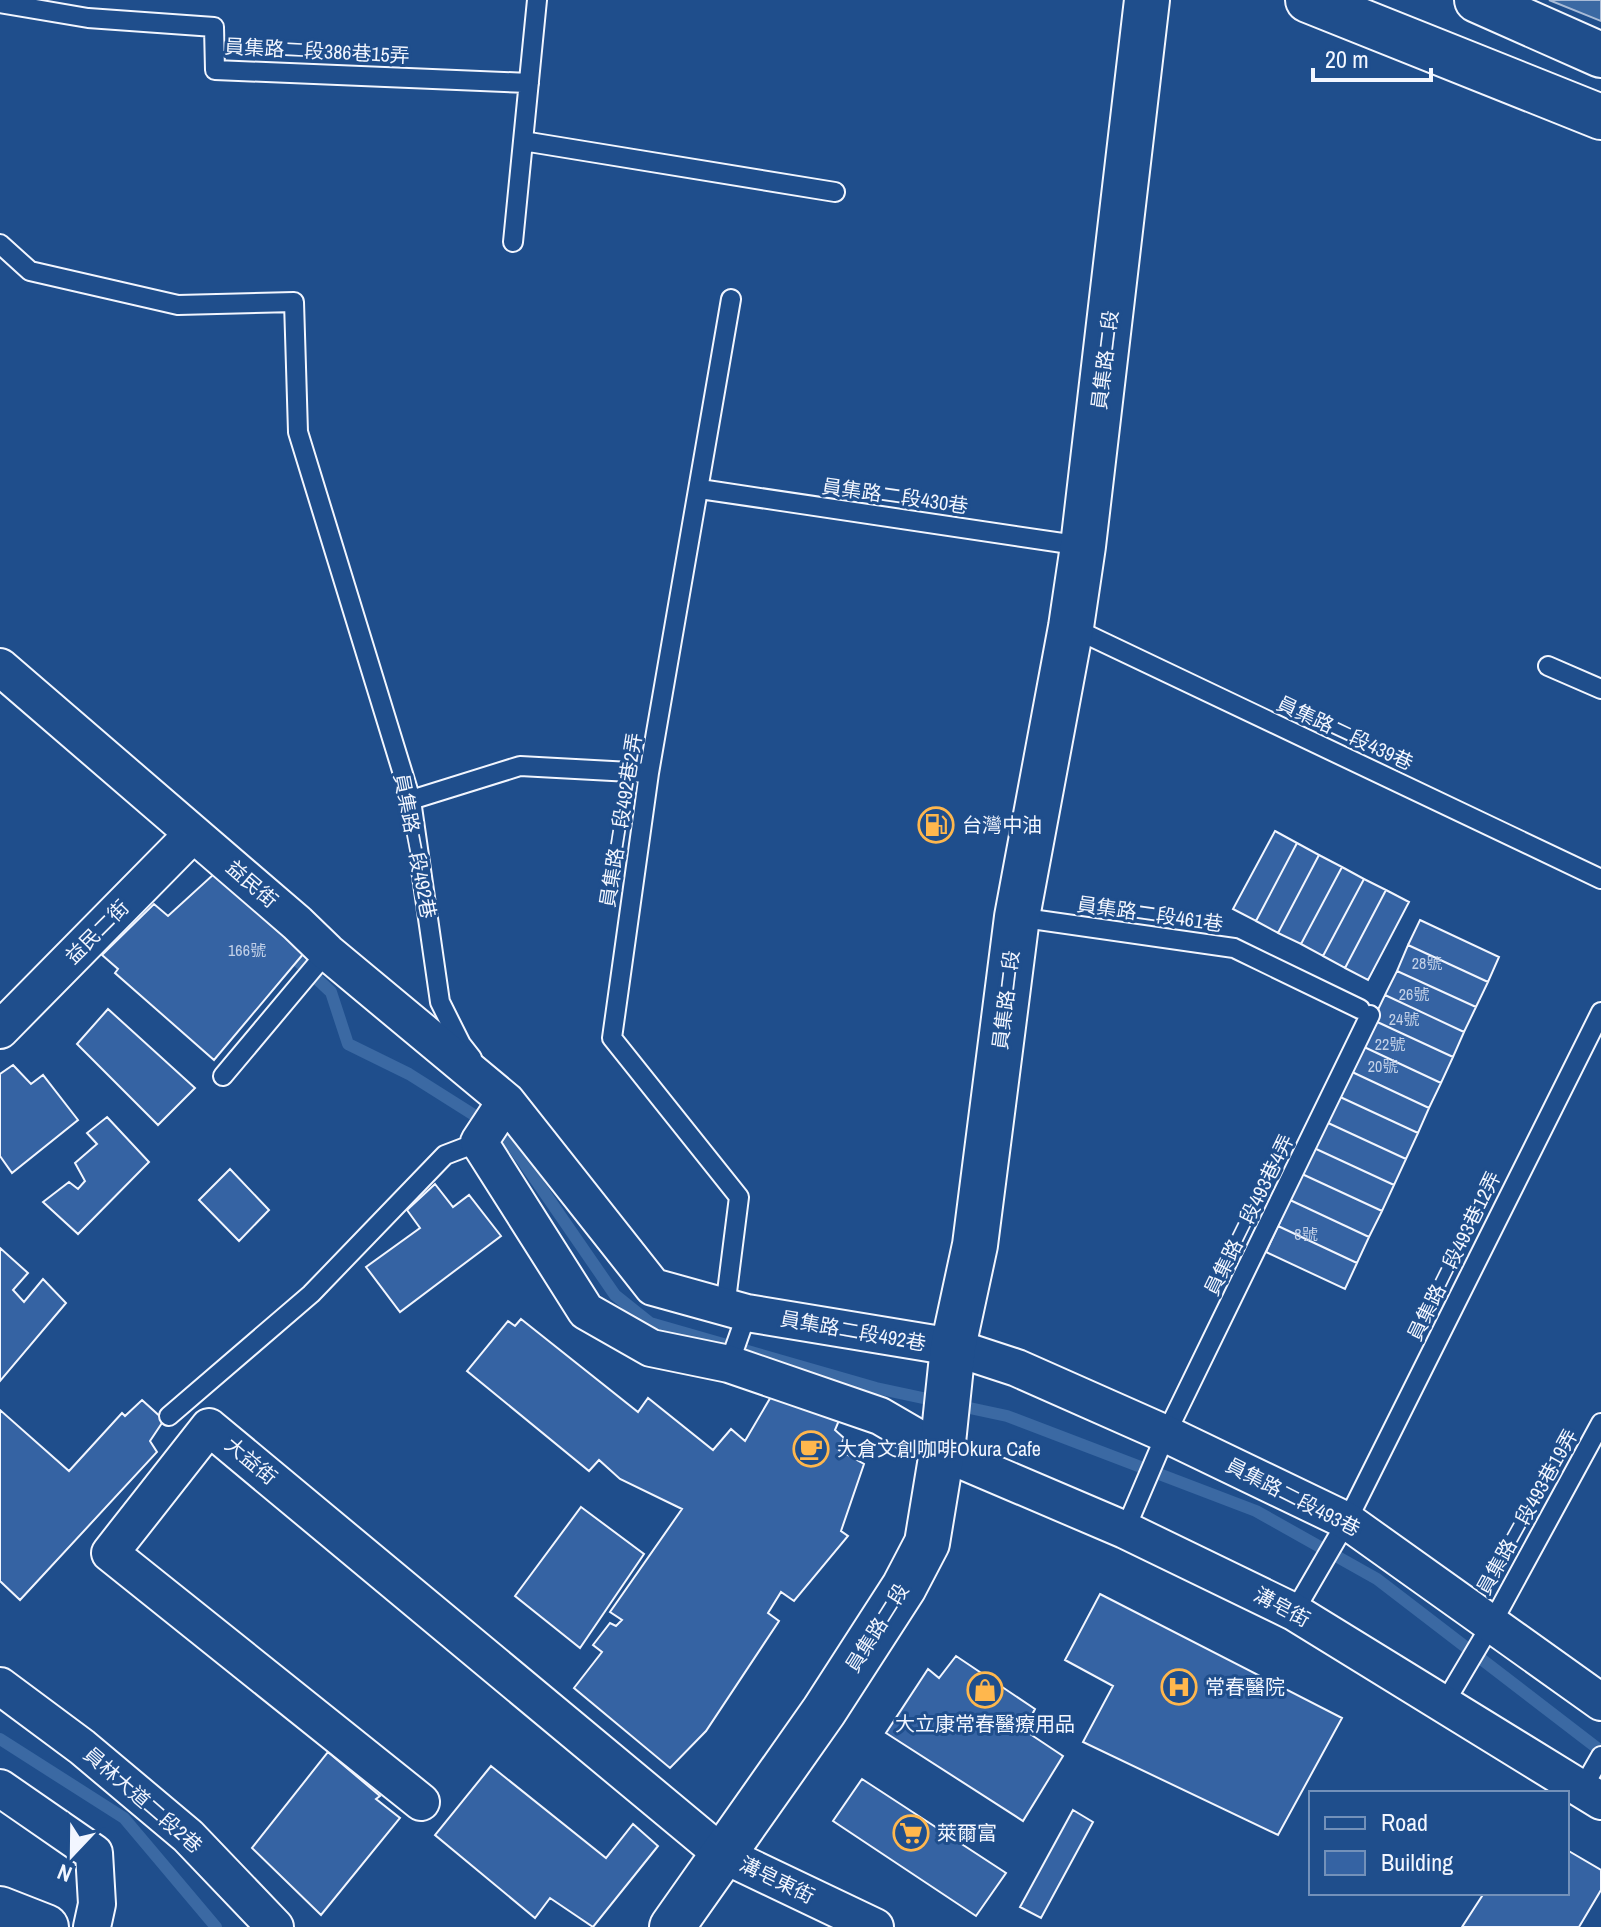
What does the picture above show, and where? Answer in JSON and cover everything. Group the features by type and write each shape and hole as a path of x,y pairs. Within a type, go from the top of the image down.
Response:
{"main road":[{"name":"員集路二段","path":"672,1927 824,1711 904,1587 927,1543 942,1452 953,1347 975,1245 1017,917 1083,546 1147,0"},
{"path":"1308,0 1601,117"},
{"path":"1477,0 1601,55"},
{"path":"0,1909 46,1927"}],"street":[{"name":"益民街","path":"0,667 327,952 506,1101"},
{"name":"益民二街","path":"0,1030 193,834"},
{"name":"員集路二段492巷","path":"506,1101 653,1287 736,1310 953,1347"},
{"path":"506,1101 479,1142 586,1311 651,1348 729,1364 880,1416 942,1452"},
{"name":"員集路二段493巷","path":"953,1347 1017,1368 1166,1434 1347,1521 1601,1702"},
{"name":"大益街","path":"421,1802 110,1553 209,1427 722,1854"},
{"name":"溝皂街","path":"942,1452 1125,1530 1294,1612 1591,1795"},
{"name":"員林大道二段2巷","path":"0,1686 82,1747 188,1836 275,1927"},
{"path":"0,1788 94,1853 97,1904 92,1927"},
{"name":"溝皂東街","path":"722,1854 875,1927"}],"lane":[{"path":"513,242 537,0"},
{"name":"員集路二段386巷15弄","path":"0,3 88,18 214,27 215,70 529,83"},
{"path":"523,141 835,192"},
{"name":"員集路二段492巷","path":"0,244 30,271 178,305 294,302 298,432 411,800 440,1002 461,1044 506,1101"},
{"name":"員集路二段492巷2弄","path":"729,1364 736,1310 739,1197 612,1038 649,773 731,299"},
{"name":"員集路二段430巷","path":"700,489 1083,546"},
{"name":"員集路二段439巷","path":"1071,627 1601,879"},
{"path":"1548,666 1601,689"},
{"path":"411,800 520,766 649,773"},
{"name":"員集路二段461巷","path":"1017,917 1234,948 1365,1012"},
{"path":"223,1076 327,952"},
{"name":"員集路二段493巷4弄","path":"1125,1530 1166,1434 1365,1012"},
{"name":"員集路二段493巷12弄","path":"1294,1612 1347,1521 1601,1012"},
{"path":"169,1416 311,1294 445,1155 479,1142"},
{"name":"員集路二段493巷19弄","path":"1444,1704 1601,1423"},
{"path":"1591,1795 1601,1756"}],"water":[{"path":"1549,0 1601,0 1601,21"}],"building":[{"path":"1275,831 1297,843 1256,921 1233,909"},
{"path":"1297,843 1319,855 1278,933 1256,921"},
{"path":"1319,855 1342,867 1301,944 1278,933"},
{"path":"1342,867 1364,879 1323,956 1301,944"},
{"path":"215,873 304,953 214,1060 115,973 118,969 102,955 154,904 168,916"},
{"path":"1364,879 1386,890 1345,968 1323,956"},
{"path":"1386,890 1409,902 1368,980 1345,968"},
{"path":"1420,920 1499,957 1488,982 1408,945"},
{"path":"1408,945 1488,982 1476,1007 1397,971"},
{"path":"1397,971 1476,1007 1464,1032 1385,995"},
{"path":"1385,995 1464,1032 1453,1057 1373,1020"},
{"path":"108,1009 195,1088 158,1125 77,1044"},
{"path":"1373,1020 1453,1057 1441,1083 1362,1046"},
{"path":"1362,1046 1441,1083 1429,1108 1350,1071"},
{"path":"13,1065 31,1084 43,1075 78,1120 12,1173 0,1156 0,1074"},
{"path":"1350,1071 1429,1108 1418,1133 1338,1096"},
{"path":"1338,1096 1418,1133 1406,1159 1326,1122"},
{"path":"107,1117 149,1162 78,1234 43,1202 69,1182 78,1189 85,1181 75,1163 97,1144 87,1133"},
{"path":"1326,1122 1406,1159 1394,1185 1314,1148"},
{"path":"1314,1148 1394,1185 1382,1211 1302,1174"},
{"path":"230,1169 269,1210 239,1241 199,1200"},
{"path":"1302,1174 1382,1211 1369,1237 1290,1200"},
{"path":"435,1184 453,1207 469,1195 501,1236 400,1312 366,1267 420,1228 407,1210"},
{"path":"1290,1200 1369,1237 1357,1263 1278,1226"},
{"path":"1278,1226 1357,1263 1345,1289 1266,1252"},
{"path":"0,1248 28,1273 13,1290 24,1302 43,1279 66,1303 0,1381"},
{"path":"521,1319 638,1412 648,1398 713,1450 731,1429 745,1441 772,1395 840,1418 835,1430 844,1438 839,1450 864,1464 841,1531 848,1536 794,1601 781,1592 768,1613 779,1621 706,1731 670,1768 574,1688 602,1652 593,1645 610,1623 616,1626 622,1620 610,1612 682,1509 620,1479 599,1460 589,1471 467,1371 508,1321 515,1326"},
{"path":"142,1400 164,1420 150,1441 157,1452 20,1600 0,1581 0,1410 69,1471 122,1413 125,1416"},
{"path":"581,1507 644,1554 580,1648 515,1596"},
{"path":"1100,1594 1342,1718 1278,1835 1083,1742 1113,1686 1065,1660"},
{"path":"956,1656 1035,1709 1024,1730 1063,1756 1023,1821 886,1733 928,1669 939,1678"},
{"path":"328,1752 380,1796 376,1799 400,1818 321,1915 252,1848"},
{"path":"491,1766 606,1858 633,1824 658,1846 593,1927 550,1898 535,1918 435,1835"},
{"path":"862,1779 1006,1873 976,1916 833,1821"},
{"path":"1073,1810 1093,1822 1041,1918 1020,1907"},
{"path":"1569,1851 1601,1870 1601,1890 1579,1927 1462,1927 1483,1895 1569,1895"}],"waterway":[{"path":"286,950 331,992 348,1044 409,1074 504,1134 615,1295 650,1323 876,1388 1007,1416 1256,1511 1377,1579 1601,1751"},
{"path":"0,1739 124,1818 216,1927"}],"place":[{"name":"台灣中油","path":"936,825"},
{"name":"大倉文創咖啡Okura Cafe","path":"811,1449"},
{"name":"常春醫院","path":"1179,1687"},
{"name":"大立康常春醫療用品","path":"985,1690"},
{"name":"萊爾富","path":"911,1833"}]}
